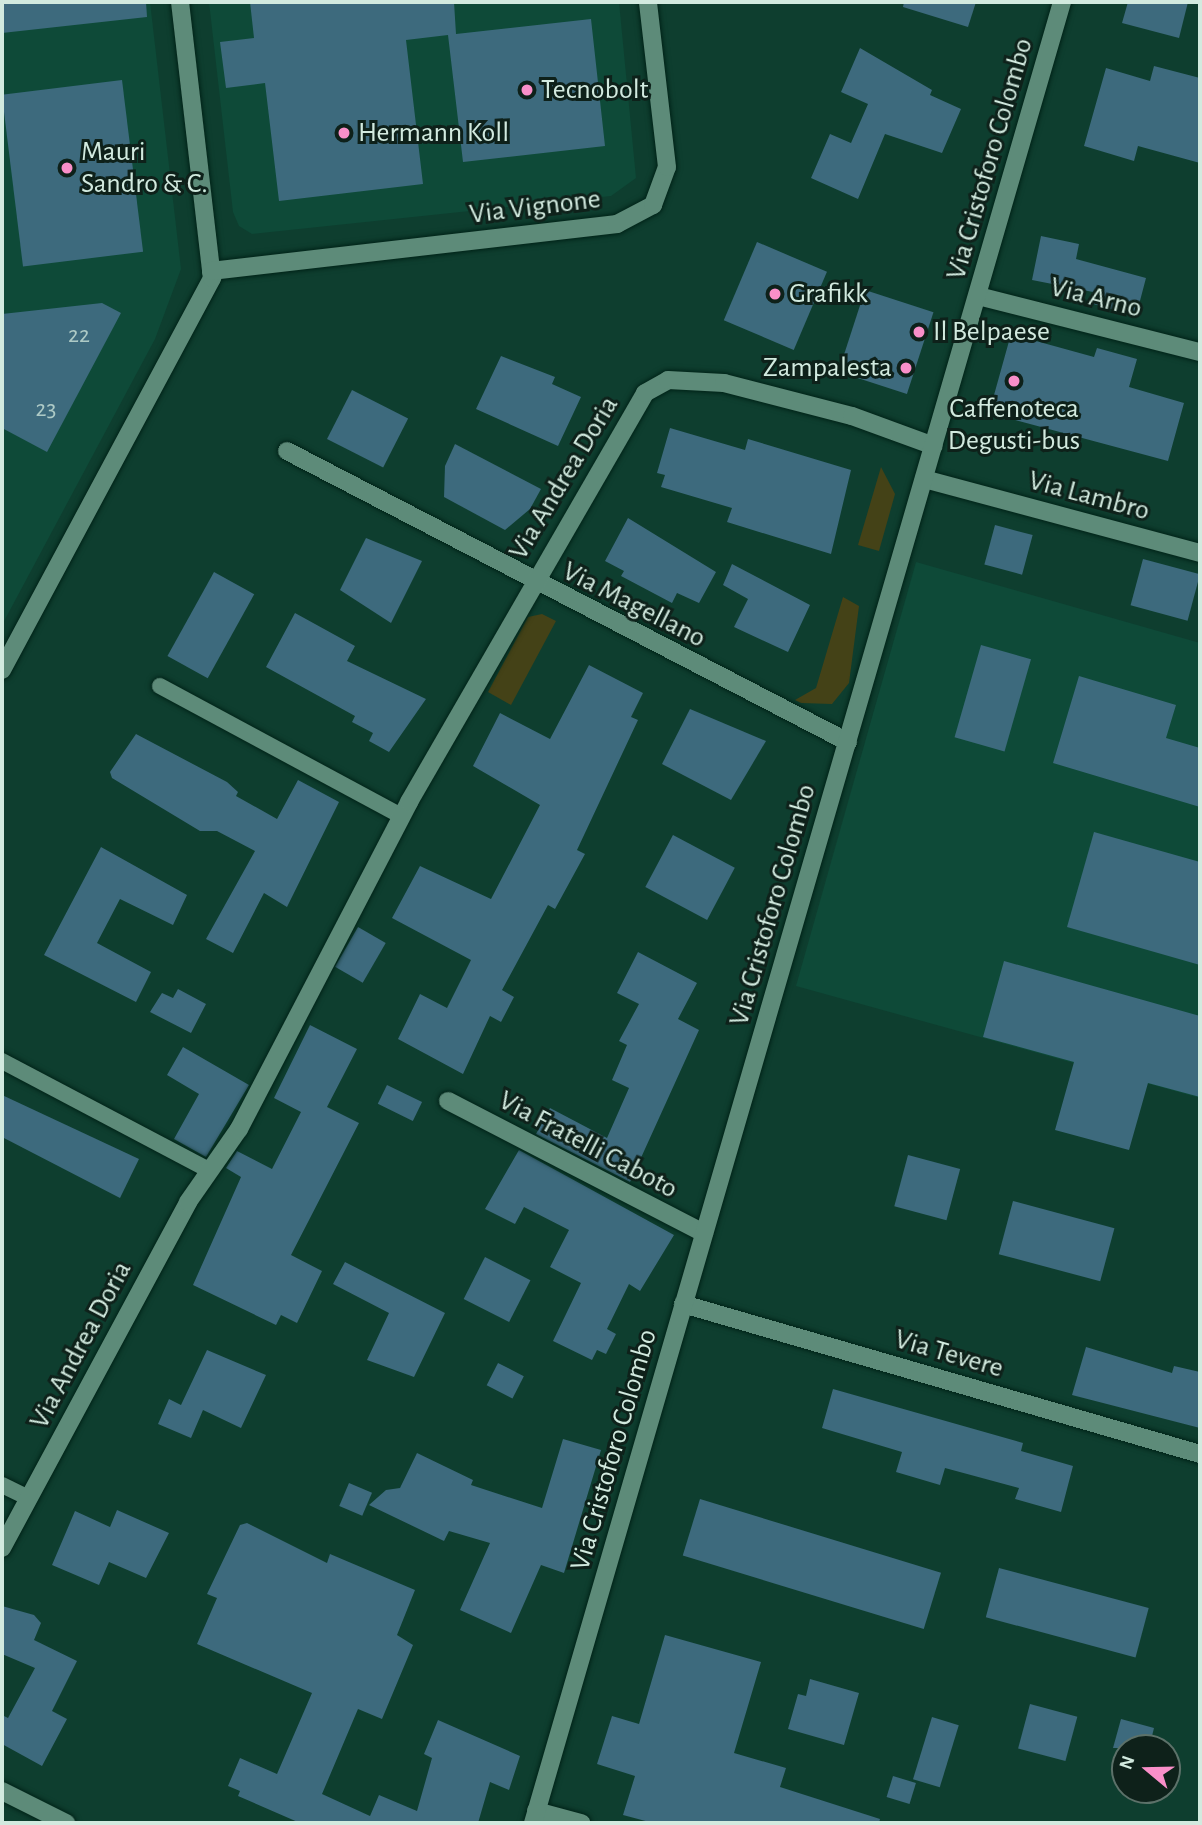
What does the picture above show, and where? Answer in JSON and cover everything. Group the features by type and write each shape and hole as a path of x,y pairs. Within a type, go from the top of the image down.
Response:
{"street":[{"path":"2,670 211,271 180,2"},
{"name":"Via Vignone","path":"211,271 617,224 641,215 661,193 667,167 648,2"},
{"name":"Via Cristoforo Colombo","path":"534,1817 1062,2"},
{"name":"Via Arno","path":"978,296 1200,352"},
{"name":"Via Andrea Doria","path":"2,1548 209,1170 239,1129 401,816 533,582 645,393 668,380 691,377 724,383 852,416 934,446"},
{"name":"Via Magellano","path":"287,451 533,582 848,742"},
{"name":"Via Lambro","path":"924,479 1200,553"},
{"name":"Via Fratelli Caboto","path":"448,1101 704,1233"},
{"name":"Via Tevere","path":"683,1304 1200,1454"},
{"path":"2,1791 66,1823"},
{"path":"534,1817 581,1823"}],"lane":[{"path":"160,686 401,816"},
{"path":"2,1061 209,1170"},
{"path":"2,1485 29,1498"}],"shaded area":[{"path":"2,2 150,2 181,269 155,339 2,625"},
{"path":"209,2 619,2 636,178 611,196 252,234 239,226 233,212"},
{"path":"881,467 895,494 879,551 858,545"},
{"path":"916,562 1200,643 1200,1098 796,986"},
{"path":"843,597 859,606 849,683 832,704 801,703 795,700 816,688"},
{"path":"542,614 556,621 511,705 488,692 528,617"}],"building":[{"path":"2,2 146,2 147,17 2,33"},
{"path":"250,2 454,2 456,34 591,19 605,146 463,162 448,35 406,40 423,184 279,201 265,83 226,88 220,42 254,38"},
{"path":"904,2 976,2 968,27 903,7"},
{"path":"1128,2 1188,2 1179,38 1122,23"},
{"path":"860,48 932,90 930,95 961,109 942,153 885,134 858,199 811,178 830,134 851,143 868,104 841,92"},
{"path":"1154,66 1200,78 1200,163 1138,146 1134,161 1084,146 1106,68 1150,81"},
{"name":"Mauri Sandro & C.","path":"122,80 143,252 23,266 2,95"},
{"path":"1041,236 1079,244 1076,259 1146,278 1136,316 1090,303 1093,292 1032,280"},
{"path":"757,242 827,272 794,350 724,320"},
{"path":"865,290 933,312 907,394 838,372"},
{"path":"102,303 121,313 47,452 2,428 2,314"},
{"path":"1011,334 1094,357 1097,348 1137,359 1129,387 1184,403 1168,461 989,413"},
{"path":"501,356 555,377 552,384 581,397 558,446 476,409"},
{"path":"352,390 408,419 383,468 327,439"},
{"path":"670,428 745,450 748,439 851,470 831,554 727,522 732,508 661,487 665,475 657,473"},
{"path":"455,444 541,489 530,509 505,530 444,497 445,466"},
{"path":"628,518 716,572 699,603 677,593 672,603 621,576 624,571 605,561"},
{"path":"995,525 1033,535 1022,575 984,565"},
{"path":"366,538 422,561 391,623 340,590"},
{"path":"1143,559 1200,574 1188,621 1131,605"},
{"path":"732,564 810,605 788,652 734,627 748,599 723,585"},
{"path":"214,572 254,594 208,678 167,656"},
{"path":"295,613 355,646 347,661 426,699 389,752 369,741 373,733 352,722 355,716 266,667"},
{"path":"981,645 1031,659 1005,752 955,737"},
{"path":"589,665 643,693 631,717 638,720 577,850 585,854 555,909 548,905 502,990 514,997 501,1022 490,1016 463,1074 398,1039 420,994 447,1008 471,960 392,918 420,866 491,899 540,805 473,766 500,713 550,739"},
{"path":"1079,676 1176,705 1166,738 1200,748 1200,807 1053,763"},
{"path":"690,709 766,741 731,800 662,764"},
{"path":"136,734 227,782 238,792 236,796 277,819 298,780 339,802 287,907 264,893 233,953 206,939 255,851 217,831 200,831 112,778 110,772"},
{"path":"1094,832 1200,862 1200,965 1067,927"},
{"path":"673,835 735,868 707,920 645,887"},
{"path":"101,847 187,895 173,925 120,899 97,943 151,972 136,1002 44,955"},
{"path":"358,927 386,943 363,983 335,967"},
{"path":"638,952 697,983 678,1019 699,1030 630,1182 536,1134 550,1108 607,1138 629,1088 612,1080 627,1045 619,1041 639,1004 617,993"},
{"path":"1004,961 1200,1016 1200,1097 1148,1083 1129,1150 1055,1130 1074,1062 983,1037"},
{"path":"178,989 206,1004 191,1033 150,1012 162,993 173,998"},
{"path":"310,1025 357,1049 327,1107 359,1123 291,1255 322,1271 297,1323 281,1315 276,1325 193,1285 241,1177 226,1168 237,1151 272,1169 301,1112 274,1098"},
{"path":"183,1047 249,1085 206,1157 174,1139 199,1094 167,1075"},
{"path":"387,1085 422,1102 413,1121 378,1104"},
{"path":"2,1095 139,1159 120,1198 2,1137"},
{"path":"519,1150 674,1235 640,1291 629,1284 607,1329 616,1334 606,1354 597,1350 592,1360 553,1341 581,1283 550,1267 569,1230 524,1207 515,1224 485,1209"},
{"path":"908,1155 960,1169 946,1220 894,1206"},
{"path":"1013,1201 1114,1228 1100,1281 999,1254"},
{"path":"485,1257 530,1280 509,1322 464,1299"},
{"path":"345,1262 445,1313 414,1377 367,1360 389,1313 333,1284"},
{"path":"1086,1347 1172,1373 1174,1366 1200,1372 1200,1428 1072,1395"},
{"path":"207,1350 266,1375 241,1428 203,1410 191,1438 158,1424 169,1399 181,1405"},
{"path":"498,1363 524,1376 512,1398 487,1385"},
{"path":"833,1389 1023,1443 1021,1451 1073,1466 1061,1512 1015,1499 1019,1488 945,1468 940,1485 896,1472 902,1452 822,1428"},
{"path":"563,1439 601,1450 564,1573 541,1565 511,1633 460,1610 490,1543 449,1531 444,1541 369,1505 386,1490 400,1488 417,1453 473,1480 471,1485 542,1508"},
{"path":"349,1483 372,1493 362,1516 339,1506"},
{"path":"700,1499 941,1573 924,1629 683,1555"},
{"path":"117,1510 169,1533 146,1578 109,1562 99,1585 52,1565 75,1511 110,1527"},
{"path":"247,1523 327,1563 330,1554 415,1590 397,1635 413,1645 382,1719 358,1709 322,1794 370,1816 379,1795 417,1811 432,1758 424,1754 438,1720 520,1756 509,1790 490,1782 478,1823 300,1823 238,1796 240,1791 228,1786 240,1758 277,1774 312,1693 197,1644 217,1598 207,1594 240,1525"},
{"path":"999,1568 1149,1608 1136,1657 986,1617"},
{"path":"2,1606 34,1615 41,1623 34,1640 77,1661 52,1711 67,1719 42,1766 2,1744 2,1715 8,1718 35,1668 2,1654"},
{"path":"665,1635 761,1662 734,1753 786,1768 780,1787 880,1819 879,1823 653,1823 623,1815 635,1776 597,1764 612,1716 639,1724"},
{"path":"810,1679 859,1693 844,1745 788,1729 798,1694 806,1696"},
{"path":"1030,1704 1077,1717 1065,1761 1018,1748"},
{"path":"932,1717 959,1725 940,1787 913,1779"},
{"path":"1121,1719 1154,1728 1152,1734 1117,1734"},
{"path":"893,1776 916,1783 910,1804 887,1797"}],"place":[{"name":"Tecnobolt","path":"527,90"},
{"name":"Hermann Koll","path":"344,133"},
{"name":"Mauri Sandro & C.","path":"67,168"},
{"name":"Grafikk","path":"775,294"},
{"name":"Il Belpaese","path":"919,332"},
{"name":"Zampalesta","path":"906,368"},
{"name":"Caffenoteca Degusti-bus","path":"1014,381"}]}
